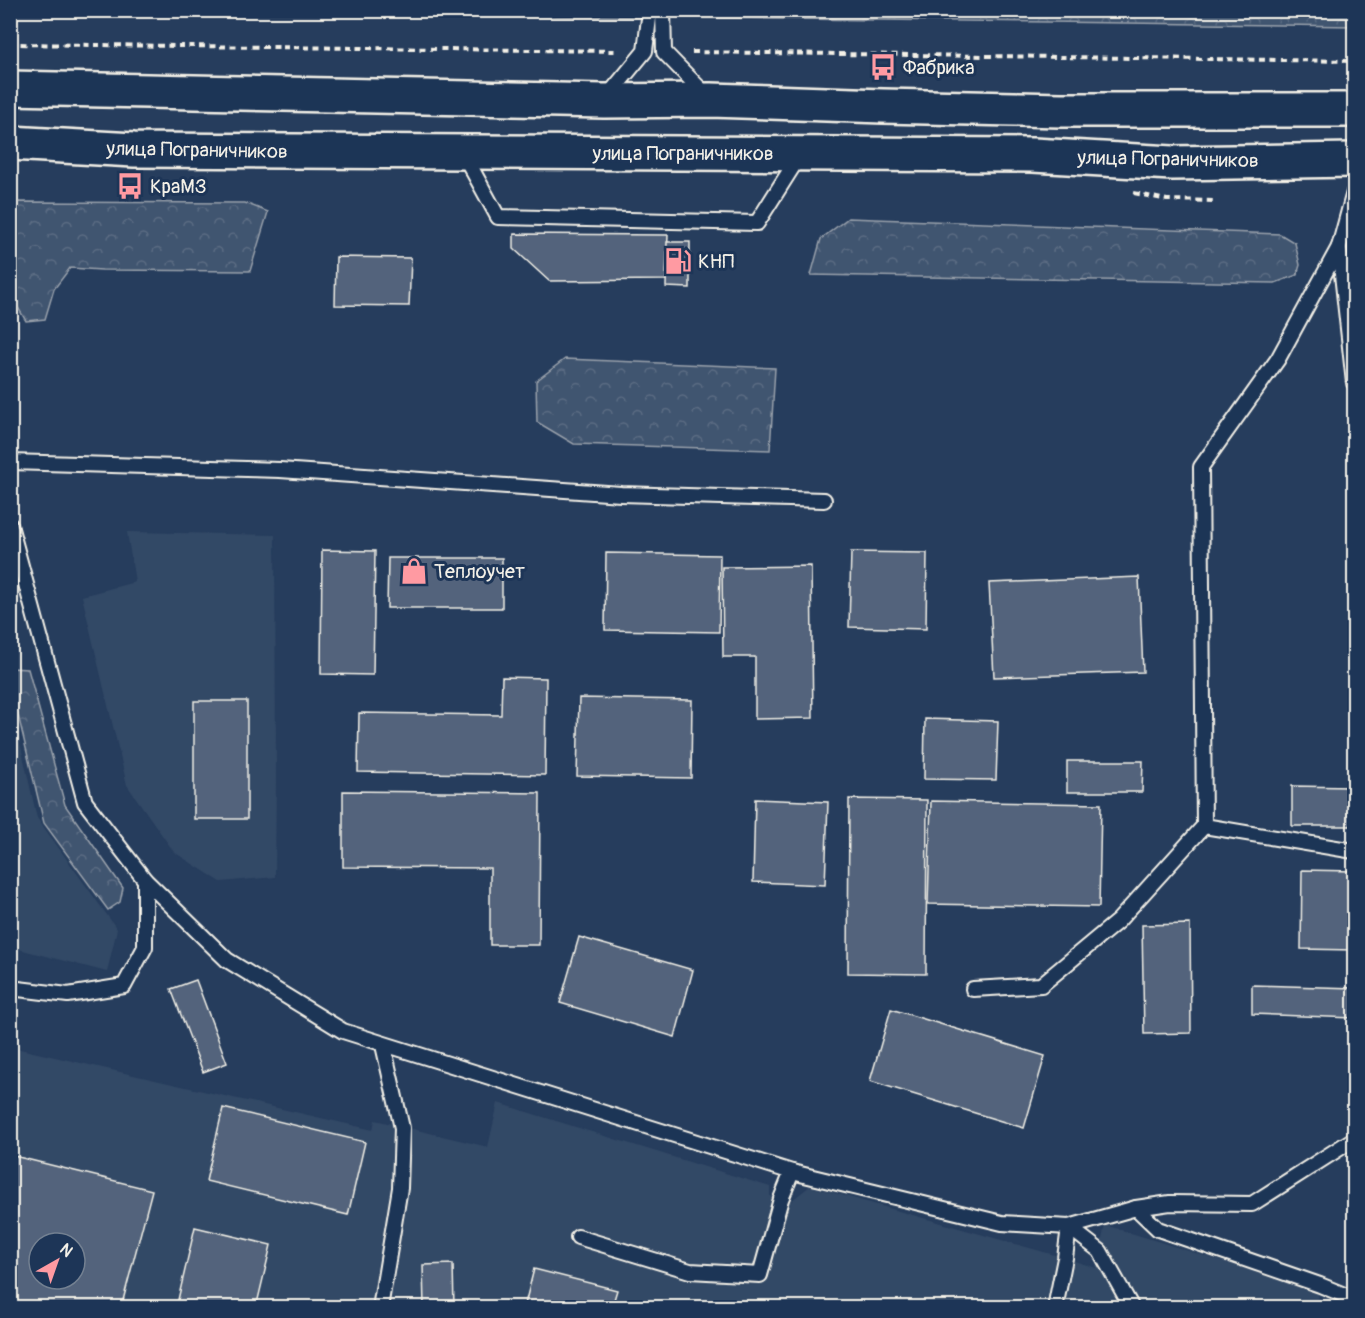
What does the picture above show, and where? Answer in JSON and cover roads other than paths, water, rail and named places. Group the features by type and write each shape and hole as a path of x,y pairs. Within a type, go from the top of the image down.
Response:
{"main road":[{"path":"10,88 604,101 711,100 1061,110 1354,110"},
{"name":"улица Пограничников","path":"10,143 134,150 1033,155 1172,163 1354,160"}],"lane":[{"path":"604,101 645,51 650,10"},
{"path":"663,10 664,52 711,100"},
{"path":"464,153 498,217 758,223 802,153"},
{"path":"973,989 1041,985 1118,921 1204,826 1201,467 1278,359 1339,247 1354,192"},
{"path":"1339,247 1354,383"},
{"path":"10,462 280,470 621,494 824,500"},
{"path":"10,525 85,802 146,880 227,960 343,1031 792,1172 1002,1223 1069,1227 1136,1208 1170,1203 1252,1204 1354,1139"},
{"path":"1204,826 1354,852"},
{"path":"10,988 68,995 124,986 145,947 146,880"},
{"path":"380,1308 400,1188 402,1128 383,1045"},
{"path":"578,1237 690,1271 760,1275 781,1199 792,1172"},
{"path":"1136,1208 1158,1229 1354,1299"},
{"path":"1055,1308 1069,1227"},
{"path":"1069,1227 1100,1251 1132,1308"}],"place":[{"name":"Фабрика","path":"883,67"},
{"name":"КраМЗ","path":"130,186"},
{"name":"КНП","path":"678,261"},
{"name":"Теплоучет","path":"414,571"}]}
